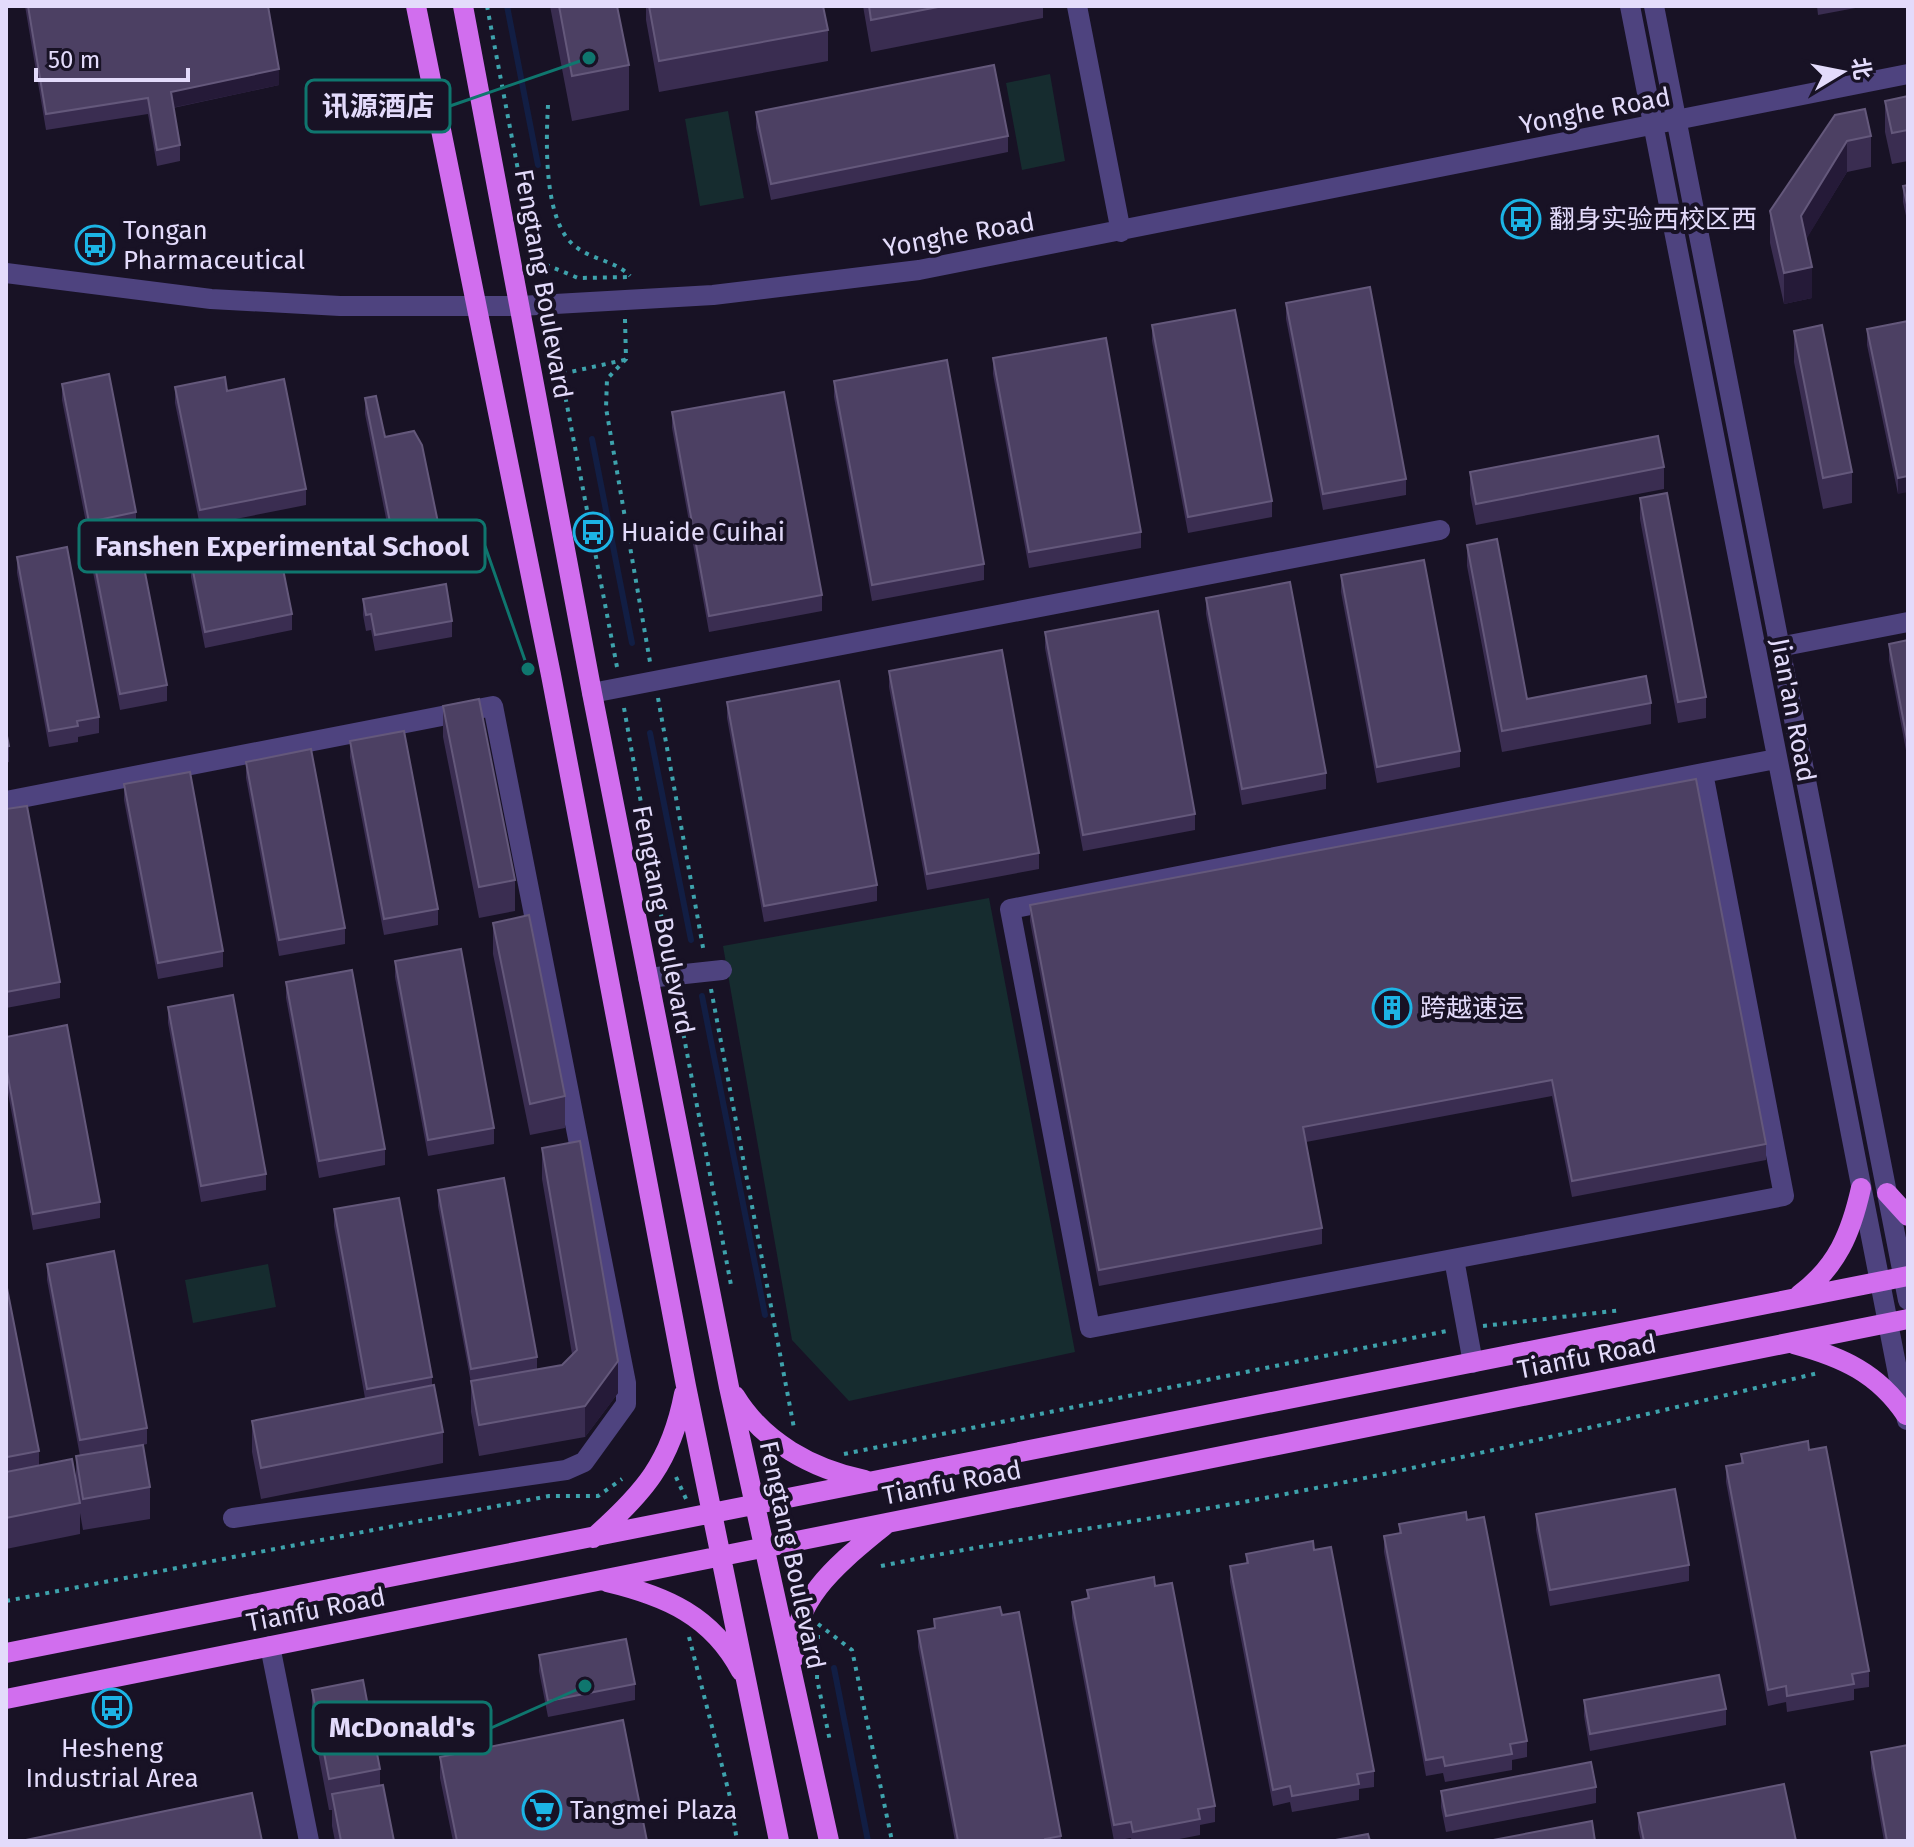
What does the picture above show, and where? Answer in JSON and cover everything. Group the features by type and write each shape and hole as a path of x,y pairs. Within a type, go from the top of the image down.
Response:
{"main road":[{"path":"416,6 551,675 707,1484 703,1517 722,1556 779,1841"},
{"name":"Fengtang Boulevard","path":"463,6 592,693 729,1387 829,1841"},
{"path":"1793,1299 1815,1283 1844,1247 1861,1188"},
{"path":"1887,1193 1908,1216"},
{"name":"Tianfu Road","path":"6,1653 1906,1277"},
{"name":"Tianfu Road","path":"6,1699 1898,1321"},
{"path":"1790,1343 1854,1365 1875,1378 1907,1420"},
{"path":"593,1538 657,1472 671,1446 686,1386"},
{"path":"729,1387 759,1427 808,1462 836,1474 877,1482"},
{"path":"795,1690 794,1649 807,1604 824,1580 889,1522"},
{"path":"600,1580 663,1597 689,1611 712,1629 732,1655 750,1687"}],"street":[{"path":"1077,6 1121,232"},
{"name":"Jian'an Road","path":"1630,6 1880,1282 1898,1321 1907,1420"},
{"name":"Jian'an Road","path":"1654,6 1906,1277 1908,1300"},
{"name":"Yonghe Road","path":"6,273 211,299 340,306 520,306 713,295 919,270 1908,74"},
{"path":"592,693 1440,530"},
{"path":"1779,647 1908,622"},
{"path":"6,801 493,706 626,1383 626,1404 584,1462 566,1470 233,1518"},
{"path":"1703,773 1784,1196 1090,1328 1010,909 1703,773 1776,759"},
{"path":"648,978 714,971"},
{"path":"1454,1259 1473,1363"},
{"path":"270,1646 309,1841"}],"path":[{"path":"487,6 535,260 578,278 632,277"},
{"path":"548,105 548,185 561,225 573,245 595,259 623,268 632,277"},
{"path":"627,284 632,277"},
{"path":"623,310 626,359 607,379 606,408 653,681 666,729 714,971 796,1434 782,1445"},
{"path":"626,359 561,374 733,1296"},
{"path":"808,1462 1466,1327 1633,1308"},
{"path":"881,1566 1019,1537 1226,1505 1427,1464 1854,1365"},
{"path":"6,1601 549,1496 598,1496 626,1476"},
{"path":"677,1477 703,1517"},
{"path":"683,1489 707,1484"},
{"path":"807,1604 818,1624 852,1650 892,1841"},
{"path":"689,1611 689,1643 730,1797 737,1841"},
{"path":"818,1624 817,1679 832,1753"}],"green space":[{"path":"1050,74 1065,161 1022,170 1006,83"},
{"path":"728,111 744,198 700,206 685,119"},
{"path":"989,898 1075,1352 849,1401 792,1340 723,946"},
{"path":"268,1264 276,1307 193,1323 185,1280"}],"building":[{"path":"28,6 268,6 279,69 171,92 180,145 157,150 148,98 46,114"},
{"path":"559,6 617,6 629,65 572,76"},
{"path":"649,6 823,6 828,30 659,61"},
{"path":"869,6 943,6 871,20"},
{"path":"994,65 1008,136 771,184 756,112"},
{"path":"1908,96 1908,130 1892,133 1885,101"},
{"path":"1865,109 1871,136 1847,141 1801,216 1812,267 1784,273 1770,211 1835,115"},
{"path":"1908,185 1908,209 1903,186"},
{"path":"1370,287 1406,479 1323,494 1286,303"},
{"path":"1235,310 1272,501 1188,517 1152,325"},
{"path":"1908,321 1908,476 1898,478 1867,329"},
{"path":"1822,325 1852,472 1823,478 1794,331"},
{"path":"1106,338 1141,532 1029,552 993,358"},
{"path":"947,360 984,564 872,585 834,381"},
{"path":"109,374 136,512 89,522 62,384"},
{"path":"225,377 227,391 284,379 306,489 200,510 175,387"},
{"path":"784,392 822,595 709,616 672,412"},
{"path":"376,396 385,437 414,431 422,445 441,537 395,547 365,398"},
{"path":"1658,436 1664,467 1476,504 1470,472"},
{"path":"1667,493 1706,697 1678,702 1640,498"},
{"path":"1497,539 1527,699 1646,676 1651,703 1502,731 1467,545"},
{"path":"278,544 292,614 205,632 191,561"},
{"path":"67,547 99,717 77,721 78,726 49,731 17,557"},
{"path":"140,547 167,685 120,694 93,556"},
{"path":"1424,560 1460,751 1377,767 1341,575"},
{"path":"1290,582 1326,773 1242,789 1206,598"},
{"path":"446,584 452,621 375,635 371,614 366,615 363,599"},
{"path":"1158,611 1195,814 1083,835 1045,632"},
{"path":"1908,640 1908,745 1889,644"},
{"path":"1002,650 1039,853 927,874 889,671"},
{"path":"839,681 877,885 764,906 727,702"},
{"path":"479,699 515,880 479,887 443,706"},
{"path":"404,731 438,909 384,919 350,741"},
{"path":"311,749 345,928 279,940 246,762"},
{"path":"190,772 223,951 158,963 124,784"},
{"name":"跨越速运","path":"1696,779 1766,1144 1572,1181 1552,1080 1303,1127 1322,1228 1099,1270 1030,905"},
{"path":"27,806 60,982 6,992 6,809"},
{"path":"529,915 565,1096 530,1104 493,923"},
{"path":"461,949 494,1128 428,1140 395,961"},
{"path":"352,970 385,1149 319,1161 286,982"},
{"path":"233,995 266,1174 201,1186 168,1007"},
{"path":"67,1025 100,1202 33,1214 6,1066 6,1037"},
{"path":"580,1141 618,1361 585,1406 479,1425 471,1381 562,1365 577,1350 542,1148"},
{"path":"504,1178 537,1357 471,1369 438,1190"},
{"path":"399,1198 432,1377 367,1389 334,1209"},
{"path":"114,1251 147,1428 80,1440 47,1264"},
{"path":"6,1283 39,1451 7,1457 6,1454"},
{"path":"434,1385 443,1432 261,1468 252,1421"},
{"path":"1808,1441 1809,1450 1826,1447 1869,1671 1852,1674 1854,1684 1787,1696 1786,1686 1768,1690 1726,1466 1743,1463 1741,1454"},
{"path":"143,1445 150,1487 83,1499 76,1456"},
{"path":"72,1459 80,1503 6,1518 6,1472"},
{"path":"1675,1489 1689,1565 1550,1590 1536,1514"},
{"path":"1466,1512 1467,1520 1484,1517 1527,1741 1510,1744 1512,1754 1445,1766 1443,1757 1426,1760 1384,1536 1401,1533 1399,1524"},
{"path":"1313,1541 1314,1550 1331,1547 1374,1771 1357,1774 1359,1784 1292,1796 1290,1786 1273,1790 1230,1566 1248,1563 1246,1554"},
{"path":"1154,1577 1155,1586 1172,1583 1215,1806 1198,1809 1200,1819 1133,1832 1131,1822 1114,1825 1072,1602 1089,1598 1087,1590"},
{"path":"1000,1607 1002,1615 1019,1612 1061,1836 1045,1841 958,1841 918,1631 935,1628 934,1619"},
{"path":"626,1639 635,1684 548,1701 539,1655"},
{"path":"1719,1675 1726,1709 1590,1734 1584,1700"},
{"path":"363,1680 380,1769 329,1779 312,1690"},
{"name":"Tangmei Plaza","path":"623,1720 647,1841 457,1841 440,1757"},
{"path":"1908,1745 1908,1841 1887,1841 1871,1752"},
{"path":"1591,1762 1596,1787 1446,1816 1441,1791"},
{"path":"1784,1784 1796,1841 1644,1841 1638,1813"},
{"path":"383,1785 394,1841 341,1841 332,1794"},
{"path":"252,1793 262,1841 21,1841"},
{"path":"1592,1821 1595,1841 1488,1841"},
{"path":"1368,1834 1370,1841 1330,1841"}],"waterway":[{"path":"507,6 538,165"},
{"path":"592,439 632,643"},
{"path":"650,733 691,940"},
{"path":"702,996 765,1315"},
{"path":"834,1668 868,1841"}],"place":[{"name":"讯源酒店","path":"589,58"},
{"name":"翻身实验西校区西","path":"1521,219"},
{"name":"Tongan Pharmaceutical","path":"95,245"},
{"name":"Huaide Cuihai","path":"593,532"},
{"name":"Fanshen Experimental School","path":"528,669"},
{"name":"跨越速运","path":"1392,1008"},
{"name":"McDonald's","path":"585,1686"},
{"name":"Hesheng Industrial Area","path":"112,1708"},
{"name":"Tangmei Plaza","path":"542,1810"}]}
